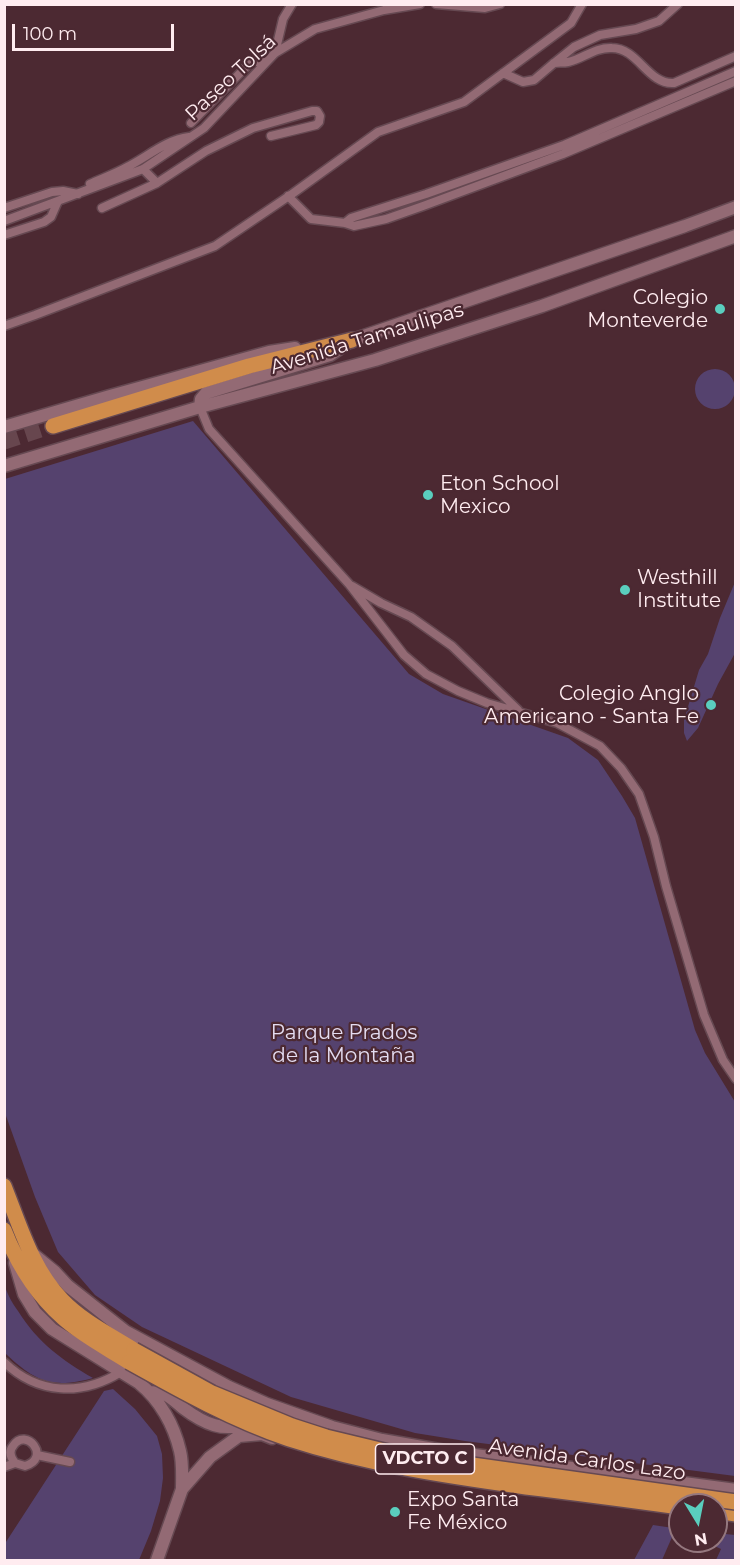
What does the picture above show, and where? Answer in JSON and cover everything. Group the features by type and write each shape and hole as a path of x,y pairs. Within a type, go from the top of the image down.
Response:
{"highway":[{"path":"53,426 249,366 352,340"},
{"name":"Avenida Carlos Lazo","path":"4,1186 42,1276 63,1301 128,1361 292,1426 401,1455 735,1502"},
{"name":"Avenida Carlos Lazo","path":"4,1230 8,1250 37,1290 63,1318 89,1338 207,1405 286,1438 418,1471 668,1507"}],"street":[{"path":"275,53 283,19 292,4"},
{"name":"Paseo Tolsá","path":"4,221 143,169 204,128 275,53 315,29 384,10 420,4"},
{"path":"436,4 485,8 500,4"},
{"path":"4,326 215,246 378,132 464,102 571,22 582,4"},
{"path":"503,74 529,82 574,47 600,36 636,29 659,21 678,4"},
{"path":"554,63 568,62 598,50 612,48 627,52 659,80 674,83 735,56"},
{"path":"191,123 248,65 254,62 267,62"},
{"path":"345,223 351,218 564,145 735,71"},
{"path":"288,196 311,219 354,226 386,219 563,154 735,81"},
{"path":"102,208 157,183 206,151 253,128 312,111 317,111 320,116 316,125 270,135"},
{"path":"90,184 129,166 168,142 192,136"},
{"path":"143,169 157,183"},
{"path":"4,208 52,192 63,191 78,194"},
{"path":"4,235 44,222 51,217 58,201"},
{"name":"Avenida Tamaulipas","path":"4,427 268,352 352,340 735,207"},
{"path":"382,208 386,219"},
{"name":"Avenida Tamaulipas","path":"4,466 200,406 375,360 542,306 735,236"},
{"path":"352,340 330,355 206,393 201,399 200,406 209,429 349,584 404,655 426,674 486,703 557,723 600,746 621,768 639,794 654,837 704,1015 723,1060 735,1079"},
{"path":"349,584 381,603 411,616 452,646 520,713"},
{"name":"Avenida Carlos Lazo","path":"30,1251 68,1286 125,1331 229,1387 267,1404 332,1427 382,1440 445,1451 735,1490"},
{"path":"4,1362 16,1373 35,1383 52,1388 68,1389 86,1388 106,1380 128,1361"},
{"name":"Avenida Carlos Lazo","path":"128,1361 158,1402 174,1432 180,1453 182,1489"},
{"path":"150,1392 165,1395 198,1419 219,1426 236,1426 246,1423 256,1417 267,1404"},
{"name":"Avenida Carlos Lazo","path":"182,1489 210,1457 239,1436 262,1434 345,1461 394,1473 482,1486 668,1508"},
{"path":"4,1467 15,1463 29,1465 37,1455 36,1448 31,1442 18,1441 14,1444 11,1450 15,1463"},
{"path":"394,1473 445,1451"},
{"path":"37,1455 70,1462"},
{"path":"157,1560 182,1489"}],"green space":[{"path":"715,369 729,375 735,389 729,403 715,409 701,403 695,389 701,375"},
{"name":"Parque Prados de la Montaña","path":"193,421 409,674 443,694 568,738 598,760 635,818 695,1030 705,1053 735,1102 735,1476 415,1433 291,1397 142,1327 95,1295 58,1252 35,1197 5,1113 5,479"},
{"path":"735,582 735,653 698,728 687,741 684,733 684,720 699,670 708,654"},
{"path":"4,1282 11,1301 42,1342 93,1378 66,1383 45,1381 26,1371 6,1354"},
{"path":"113,1389 135,1409 157,1436 162,1454 163,1478 160,1501 139,1560 5,1560 4,1545 104,1391"},
{"path":"653,1525 668,1527 668,1546 662,1560 634,1560"},
{"path":"728,1534 735,1535 735,1560 716,1560 719,1553 728,1553"}],"tunnel":[{"path":"4,442 53,426"}],"place":[{"name":"Colegio Monteverde","path":"720,309"},
{"name":"Eton School Mexico","path":"428,495"},
{"name":"Westhill Institute","path":"625,590"},
{"name":"Colegio Anglo Americano - Santa Fe","path":"711,705"},
{"name":"Expo Santa Fe México","path":"395,1512"}]}
